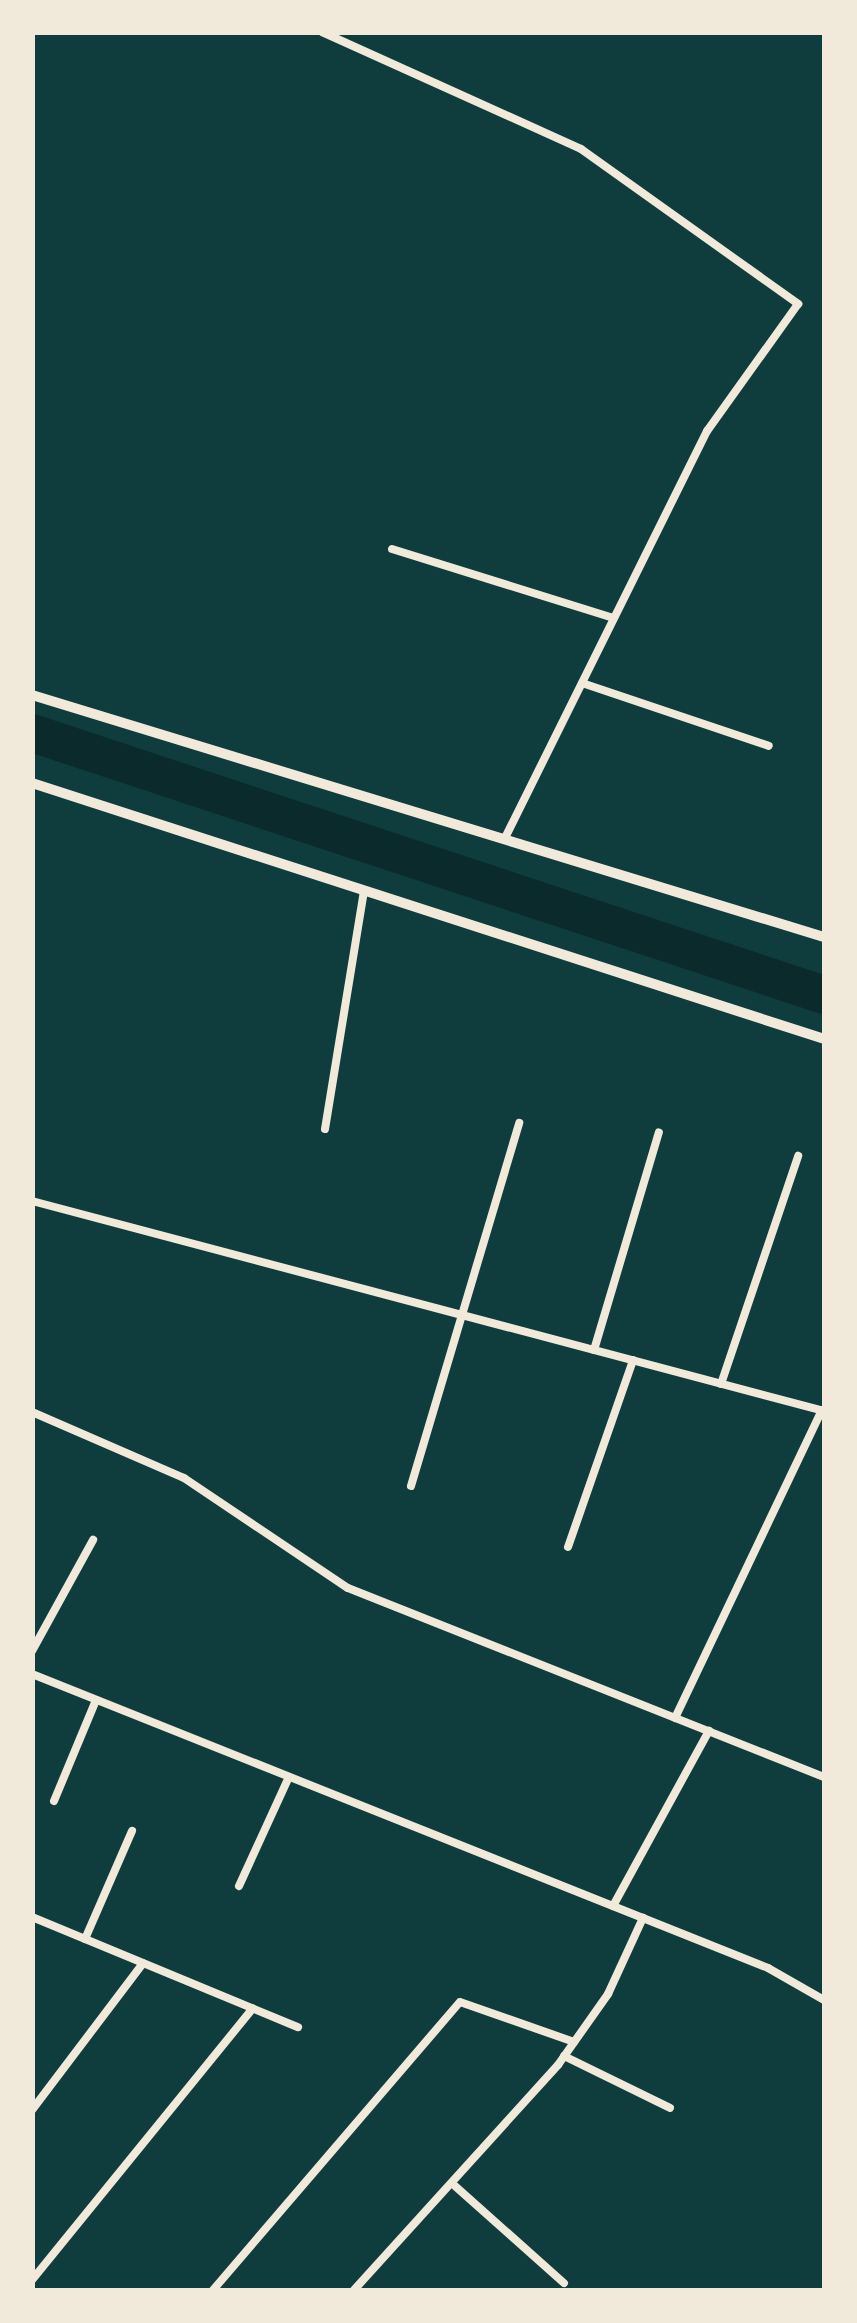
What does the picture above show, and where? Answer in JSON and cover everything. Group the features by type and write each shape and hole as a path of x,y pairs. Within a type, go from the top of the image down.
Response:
{"street":[{"path":"32,694 506,836 824,937"},
{"path":"32,783 824,1039"}],"lane":[{"path":"322,32 581,150 798,304 707,430 506,836"},
{"path":"392,549 614,618"},
{"path":"582,683 770,746"},
{"path":"325,1128 364,890"},
{"path":"411,1486 519,1124"},
{"path":"594,1350 659,1132"},
{"path":"720,1384 798,1156"},
{"path":"32,1201 823,1411 675,1718"},
{"path":"568,1548 633,1360"},
{"path":"32,1412 184,1478 348,1588 824,1777"},
{"path":"32,1652 93,1540"},
{"path":"32,1674 643,1918 824,2000"},
{"path":"54,1802 96,1700"},
{"path":"613,1906 709,1731"},
{"path":"239,1886 289,1777"},
{"path":"85,1939 132,1830"},
{"path":"32,1918 298,2027"},
{"path":"354,2290 456,2186 564,2056 643,1918"},
{"path":"32,2110 143,1963"},
{"path":"213,2290 460,2002 574,2042"},
{"path":"32,2280 252,2008"},
{"path":"564,2056 670,2108"},
{"path":"456,2186 564,2283"}],"waterway":[{"path":"32,733 824,995"}]}
